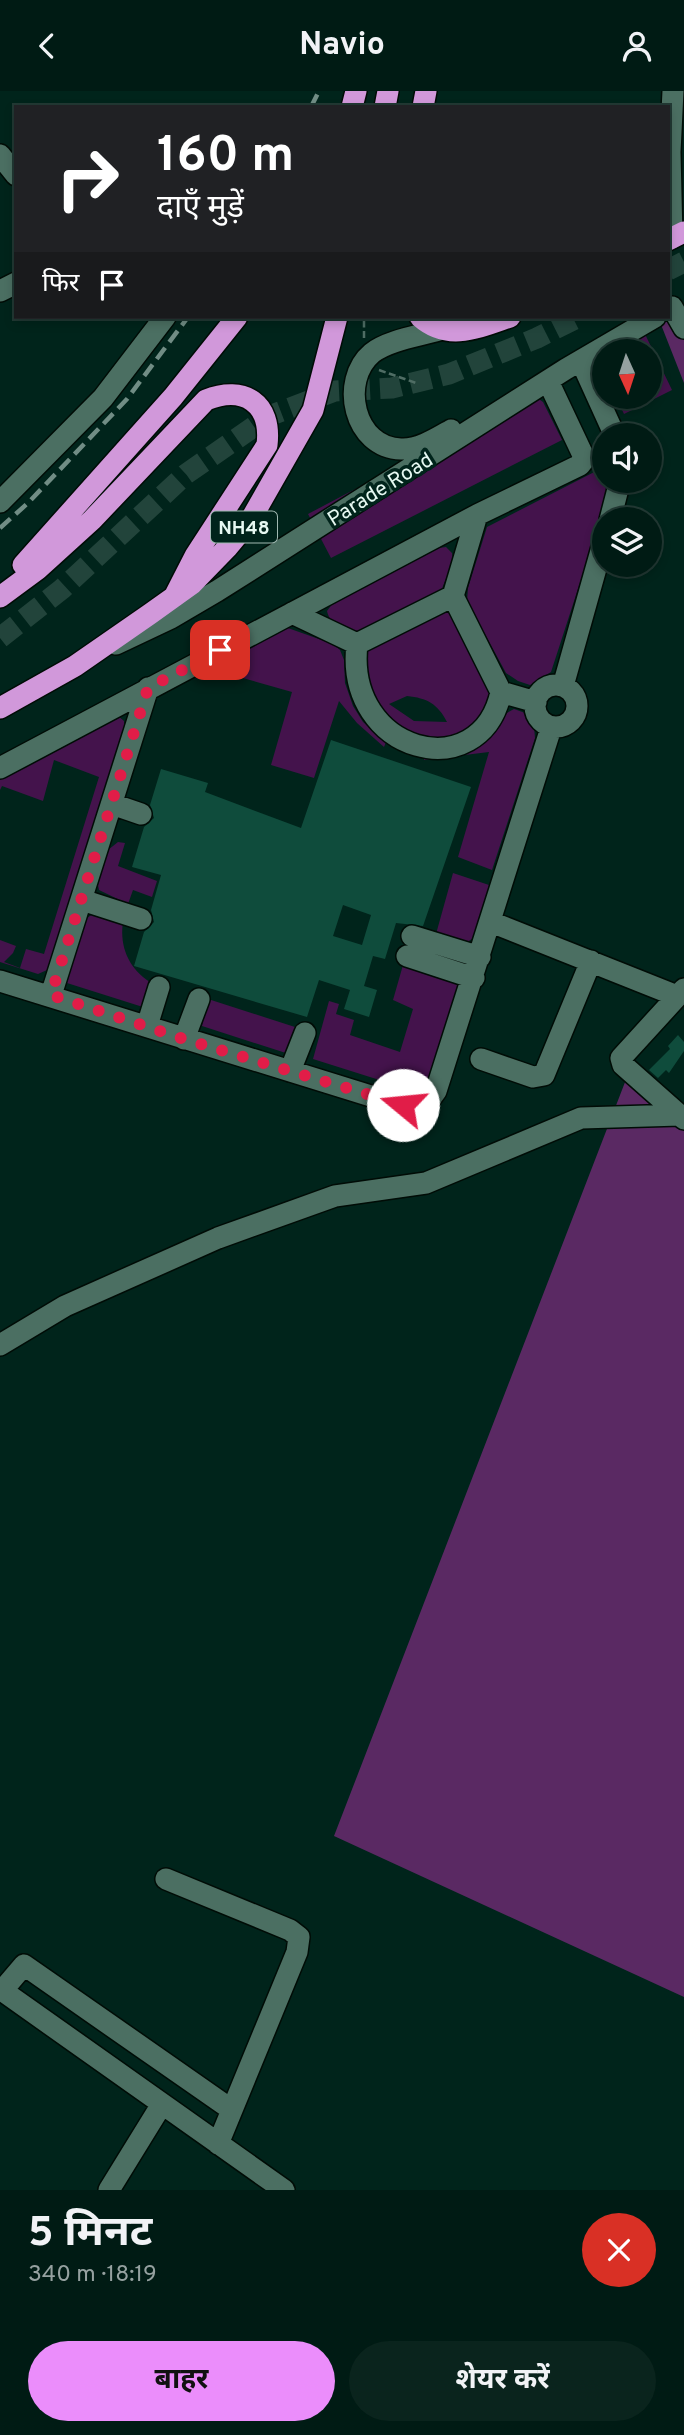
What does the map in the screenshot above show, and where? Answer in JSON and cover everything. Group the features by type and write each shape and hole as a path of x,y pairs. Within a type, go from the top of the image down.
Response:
{"highway":[{"path":"0,585 36,554 173,397 235,319"},
{"name":"NH48","path":"0,708 99,650 174,597 206,570 251,519 313,410 337,319"},
{"path":"423,319 439,330 472,330 504,319"},
{"path":"0,597 38,569 92,520 206,400 219,395 238,394 249,399 264,413 269,434 267,445 195,556 174,597"}],"street":[{"path":"673,91 670,152 675,237"},
{"path":"0,155 14,172"},
{"path":"670,308 684,328"},
{"path":"0,502 103,398 162,319"},
{"name":"Parade Road","path":"99,650 150,629 217,591 540,386 652,319"},
{"path":"0,768 583,461 575,436 540,386 416,447 402,450 380,443 360,425 356,412 356,387 362,368 372,354 439,330"},
{"path":"581,361 609,423"},
{"path":"357,644 355,666 359,687 371,713 390,733 413,745 439,749 464,742 485,727 497,712 501,692 453,596 477,515"},
{"path":"563,686 594,577"},
{"path":"357,644 453,596"},
{"path":"292,613 357,644"},
{"path":"546,686 563,686 573,696 575,710 569,723 558,729 551,728 541,721 536,702 546,686"},
{"path":"51,995 148,688"},
{"path":"501,692 536,702"},
{"path":"0,981 403,1105 418,1106 429,1101 436,1091 474,978 551,728"},
{"path":"112,804 141,814"},
{"path":"82,900 141,919"},
{"path":"491,922 680,993 621,1058 624,1065 682,1117"},
{"path":"412,936 480,957"},
{"path":"407,956 474,978"},
{"path":"481,1059 533,1077 544,1075 591,961"},
{"path":"147,1026 159,987"},
{"path":"184,1039 199,999"},
{"path":"290,1071 305,1033"},
{"path":"0,1345 65,1306 266,1219 335,1196 426,1183 582,1118 682,1117"},
{"path":"166,1879 290,1930 299,1937 298,1952 218,2144"},
{"path":"232,2110 24,1965 1,1990 284,2190"},
{"path":"109,2190 162,2104"}],"shaded area":[{"path":"684,312 684,383 660,322"},
{"path":"644,332 647,339 632,339"},
{"path":"662,369 672,390 662,395"},
{"path":"533,395 543,402 562,440 331,558 308,514"},
{"path":"622,409 634,409 624,414"},
{"path":"592,473 592,493 609,493 605,507 592,507 592,546 551,672 530,685 506,673 467,601 468,588 487,527"},
{"path":"446,547 452,553 453,561 441,591 360,632 340,626 329,616 327,611 333,603 439,548"},
{"path":"443,611 452,613 493,691 487,707 476,722 454,737 406,734 367,692 365,651","holes":["407,696 436,706 447,722 414,721 389,704"]},
{"path":"285,627 333,644 340,650 344,660 345,683 353,706 363,722 386,742 384,747 357,723 339,701 314,778 271,765 292,692 236,676 227,657"},
{"path":"514,709 528,714 534,727 535,738 492,870 458,857 489,752 424,760 424,754 499,724 505,714"},
{"path":"118,716 124,721 124,727 47,970 38,974 0,962 0,940 16,946 4,962 20,968 26,949 44,954 99,777 54,760 43,801 2,786 0,790 0,778"},
{"path":"118,842 125,843 118,866 157,881 152,897 133,890 128,904 99,890 108,850"},
{"path":"453,873 489,885 477,936 467,942 436,934"},
{"path":"94,913 123,922 123,941 128,958 132,966 153,984 146,1008 67,983 83,921"},
{"path":"403,965 445,976 458,986 462,994 428,1085 411,1090 313,1059 329,1001 339,1004 336,1014 354,1020 350,1035 400,1052 413,1009 393,1000"},
{"path":"208,999 295,1027 289,1054 202,1026"},
{"path":"627,1077 684,1131 684,1997 334,1836"}],"building":[{"path":"331,740 471,787 423,926 396,923 385,959 373,956 364,986 377,990 369,1017 344,1009 350,990 319,980 307,1017 134,966 144,932 154,922 151,910 161,875 132,867 144,827 154,818 150,805 161,769 208,783 205,792 301,828","holes":["343,905 371,915 362,945 333,936"]},
{"path":"678,1035 684,1042 684,1051 669,1073 666,1070 658,1078 649,1070 670,1049 668,1046"}],"tunnel":[{"path":"670,269 684,262"},
{"path":"0,638 62,589 186,474 269,416 335,391 392,388 449,374 537,338 575,319"}],"railway":[{"path":"312,105 319,91"},
{"path":"0,528 28,503 127,399 187,319"}],"route":[{"path":"220,650 148,688 51,995 184,1039 403,1105"}]}
